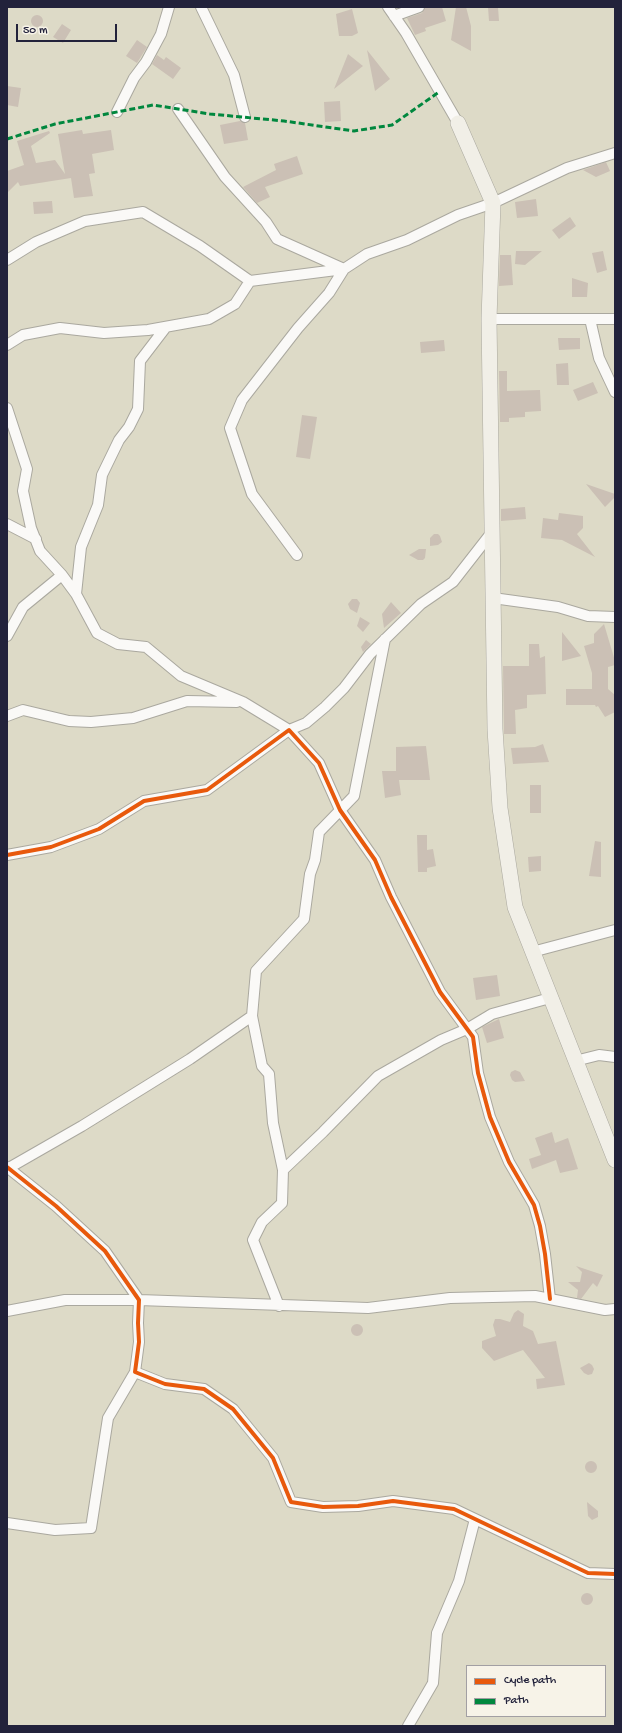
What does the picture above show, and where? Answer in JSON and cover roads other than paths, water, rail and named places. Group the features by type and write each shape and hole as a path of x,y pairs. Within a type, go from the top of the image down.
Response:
{"main road":[{"path":"458,123 493,203 489,319 495,729 500,808 515,907 615,1160"}],"street":[{"path":"116,112 134,78 146,62 161,34 169,7"},
{"path":"201,7 234,76 245,117"},
{"path":"388,7 406,33 458,123"},
{"path":"394,16 419,7"},
{"path":"178,109 225,177 256,210 278,239 344,269"},
{"path":"297,555 252,494 230,428 242,400 328,292 344,269 367,254 407,240 458,215 493,203 567,168 615,154"},
{"path":"7,260 36,242 85,221 143,212 200,246 250,280 344,269"},
{"path":"7,345 23,335 60,328 104,332 148,330 209,318 235,304 250,280"},
{"path":"489,319 615,319"},
{"path":"590,319 599,358 614,388"},
{"path":"76,594 81,547 98,505 102,475 119,440 130,427 138,409 140,361 166,327"},
{"path":"7,408 28,469 23,491 31,528 40,551 62,575 76,594 97,632 118,644 146,647 181,676 243,702 289,730 319,763 340,810 375,860 391,897 440,992 473,1037 478,1073 490,1117 509,1162 534,1205 545,1254 550,1299"},
{"path":"7,524 36,539"},
{"path":"7,855 51,847 99,829 144,801 207,790 289,730 306,723 325,707 344,688 370,654 385,639 421,604 452,582 492,532"},
{"path":"7,636 23,607 62,575"},
{"path":"493,598 558,607 588,616 615,617"},
{"path":"279,1306 253,1240 262,1222 282,1203 283,1170 273,1123 269,1074 262,1066 252,1016 256,971 304,918 310,874 315,860 319,832 354,796 385,639"},
{"path":"7,716 23,710 69,721 91,722 133,718 187,701 243,702"},
{"path":"532,952 615,930"},
{"path":"283,1170 378,1076 441,1040 467,1029 492,1014 550,998"},
{"path":"7,1523 54,1530 91,1528 108,1418 135,1372 139,1342 139,1300 105,1251 56,1206 8,1168 82,1126 183,1063 252,1016"},
{"path":"576,1061 599,1055 615,1057"},
{"path":"7,1311 65,1300 139,1300 368,1308 450,1298 535,1296 605,1310 615,1309"},
{"path":"135,1372 165,1384 204,1389 233,1409 273,1458 291,1502 330,1507 358,1506 393,1500 454,1509 588,1573 615,1574"},
{"path":"408,1726 433,1683 437,1633 459,1582 475,1519"}]}
